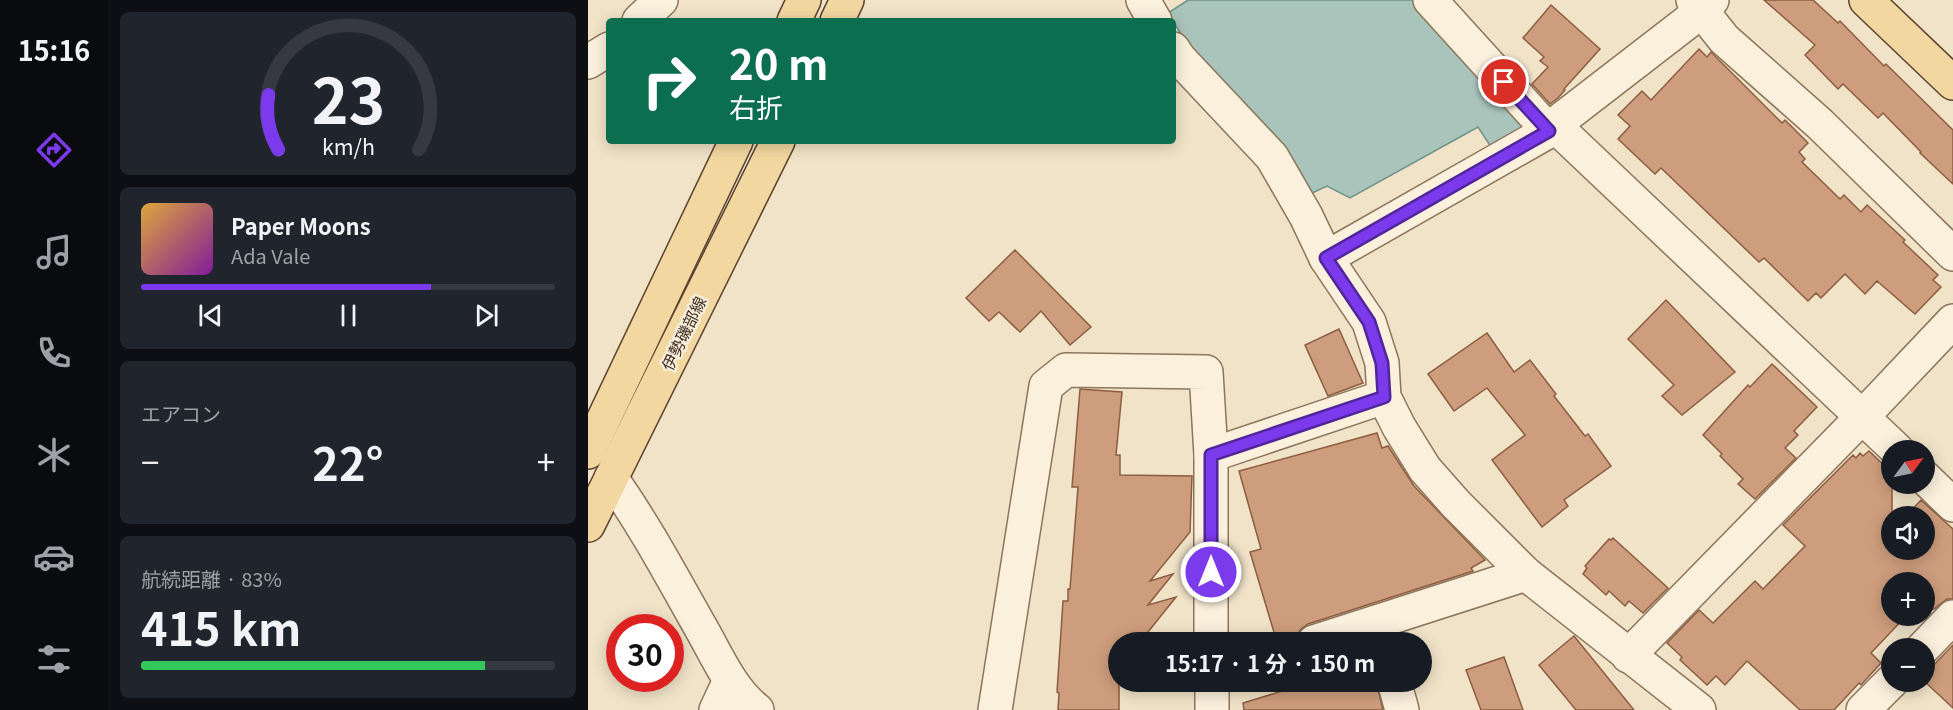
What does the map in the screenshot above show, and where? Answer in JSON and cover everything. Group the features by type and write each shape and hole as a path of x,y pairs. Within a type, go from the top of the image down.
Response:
{"main road":[{"path":"795,18 804,0"},
{"path":"839,18 848,0"},
{"path":"1866,0 1953,83"},
{"name":"伊勢磯部線","path":"588,452 735,144"},
{"name":"伊勢磯部線","path":"588,525 777,144"}],"street":[{"path":"642,18 661,0"},
{"path":"1143,0 1153,18"},
{"path":"1430,0 1551,128 1887,440"},
{"path":"1326,258 1551,128 1703,3 1724,39 1820,124 1953,254"},
{"path":"588,62 606,51"},
{"path":"1176,54 1272,157 1306,216 1326,258 1369,322 1382,363 1384,397 1399,427 1425,469 1455,504 1526,574 1699,710"},
{"path":"1628,656 1953,321"},
{"path":"995,710 1046,387 1066,370 1206,372 1211,455 1211,632"},
{"path":"1211,455 1384,397"},
{"path":"611,478 639,518 730,680 750,705 757,710"},
{"path":"1935,488 1953,505"},
{"path":"1380,632 1526,574"},
{"path":"1933,638 1953,617"},
{"path":"716,710 730,680"},
{"path":"1212,692 1212,710"},
{"path":"1397,692 1402,710"},
{"path":"1863,710 1881,692"}],"water":[{"path":"1188,0 1418,0 1528,124 1491,147 1478,127 1350,198 1327,186 1310,194 1189,47 1176,26 1176,18 1171,18 1168,13"}],"building":[{"path":"1764,0 1813,0 1838,23 1840,21 1884,66 1886,64 1953,130 1953,184 1883,113 1878,118 1843,84 1838,89 1805,55 1815,45"},
{"path":"1551,5 1600,49 1558,98 1550,104 1532,84 1548,67 1540,61 1544,57 1523,38"},
{"path":"1699,49 1707,57 1711,52 1782,123 1785,120 1808,143 1799,152 1805,159 1802,162 1840,199 1844,195 1861,212 1867,205 1938,275 1933,280 1941,287 1915,314 1877,281 1865,294 1845,274 1821,298 1816,293 1808,301 1764,258 1759,262 1661,168 1655,174 1618,139 1630,126 1618,115 1642,91 1651,100"},
{"path":"1015,250 1091,327 1070,345 1041,311 1020,332 999,312 989,321 966,298"},
{"path":"1666,300 1735,372 1682,415 1662,396 1674,385 1628,339"},
{"path":"1339,329 1363,383 1328,396 1305,345"},
{"path":"1487,333 1514,372 1530,360 1556,394 1554,396 1585,436 1588,434 1611,466 1564,500 1568,506 1542,527 1492,460 1525,435 1487,388 1454,411 1428,374"},
{"path":"1772,364 1817,407 1794,431 1798,435 1785,448 1796,458 1755,499 1738,484 1743,479 1703,435 1748,385 1750,387"},
{"path":"1080,389 1122,392 1116,455 1120,455 1120,475 1192,476 1190,532 1150,581 1173,574 1148,605 1176,597 1148,632 1108,632 1108,692 1119,692 1119,710 1058,710 1059,693 1057,692 1063,601 1068,601 1068,589 1070,589 1078,487 1072,487"},
{"path":"1377,433 1382,448 1388,446 1414,486 1485,560 1471,568 1473,571 1308,624 1299,632 1274,632 1250,552 1261,549 1239,471"},
{"path":"1869,451 1881,462 1881,494 1892,494 1892,506 1881,506 1881,560 1935,560 1935,513 1953,529 1953,599 1947,599 1935,608 1935,572 1881,572 1881,626 1897,626 1885,638 1881,638 1881,642 1871,653 1881,663 1834,710 1800,710 1747,661 1725,685 1716,676 1707,685 1680,660 1682,657 1667,643 1699,610 1713,623 1755,581 1763,589 1805,546 1783,525 1853,455 1856,458 1860,453 1863,456"},
{"path":"1921,500 1928,506 1915,506"},
{"path":"1613,538 1668,588 1643,613 1629,601 1625,606 1609,591 1606,595 1583,574 1587,568 1585,566 1609,539"},
{"path":"1574,636 1634,710 1576,710 1539,665"},
{"path":"1953,645 1953,708 1935,691 1935,664"},
{"path":"1504,657 1523,710 1481,710 1466,670"},
{"path":"1279,692 1379,692 1383,710 1244,710 1243,703"}],"route":[{"path":"1211,572 1211,455 1384,397 1382,363 1369,322 1326,258 1549,131 1504,82"}]}
